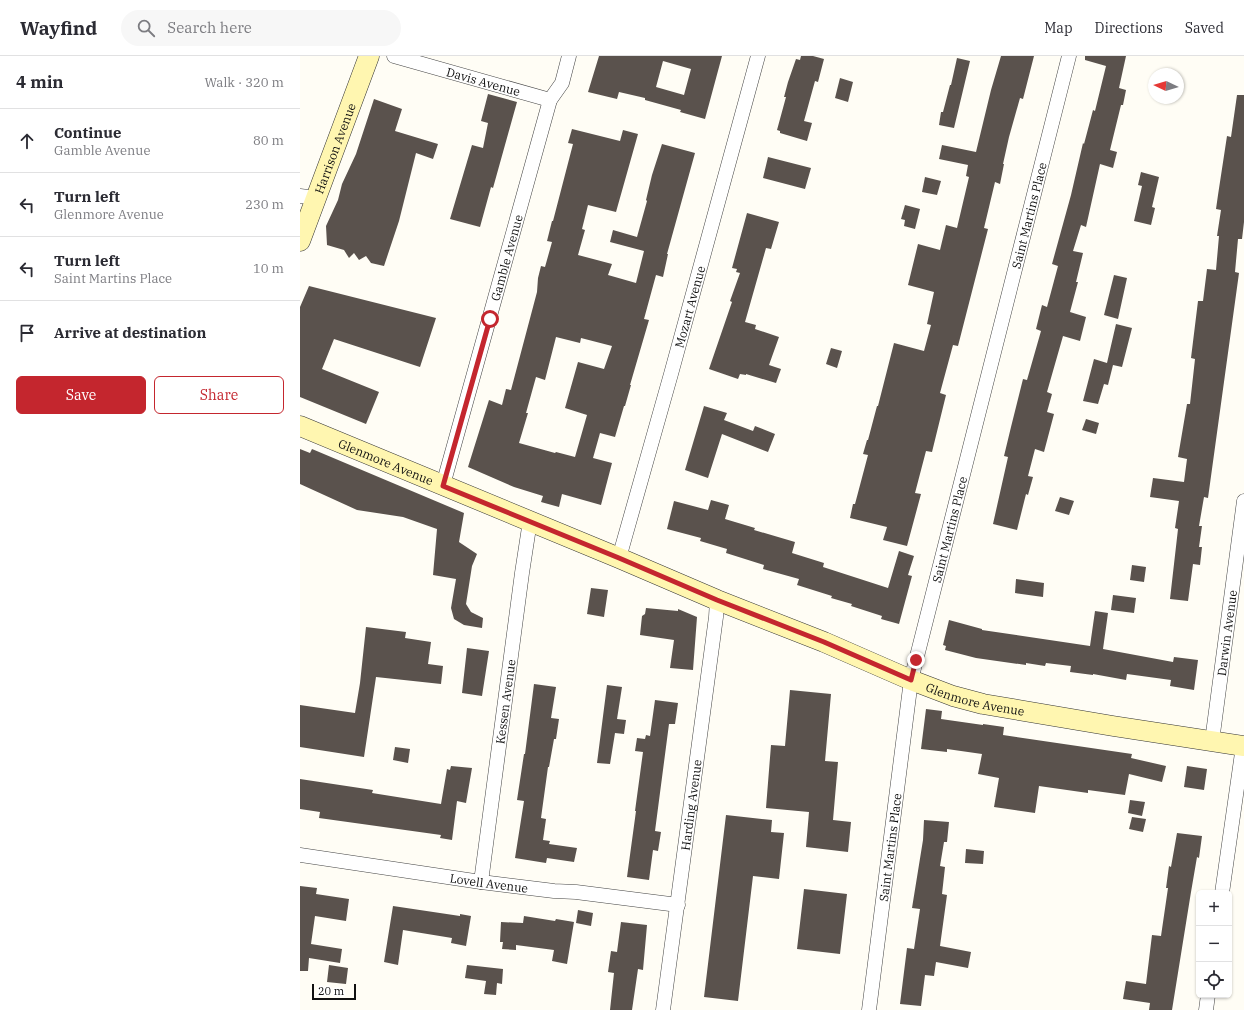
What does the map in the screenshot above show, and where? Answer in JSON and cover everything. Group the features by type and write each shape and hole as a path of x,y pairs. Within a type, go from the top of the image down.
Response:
{"street":[{"name":"Harrison Avenue","path":"300,241 308,197 369,56"},
{"name":"Davis Avenue","path":"394,56 550,100"},
{"name":"Gamble Avenue","path":"443,486 550,100 562,83 569,56"},
{"name":"Mozart Avenue","path":"619,558 758,56"},
{"name":"Saint Martins Place","path":"868,1010 911,680 1069,56"},
{"name":"Glenmore Avenue","path":"300,426 717,600 824,642 911,680 953,696 983,704 1243,746"},
{"name":"Darwin Avenue","path":"1212,741 1244,501"},
{"name":"Kessen Avenue","path":"481,882 530,521"},
{"name":"Harding Avenue","path":"663,1010 717,600"},
{"path":"1222,890 1243,746"},
{"name":"Lovell Avenue","path":"300,855 481,882 678,905"},
{"path":"1206,1010 1208,998"}],"building":[{"path":"599,56 722,56 705,119 680,112 681,110 645,100 645,98 619,92 617,99 588,92","holes":["663,61 691,69 684,95 656,87"]},
{"path":"801,56 813,56 824,59 818,82 815,81 804,121 812,123 807,141 780,133 780,131 777,130 786,97 784,97 788,82 796,59 800,60"},
{"path":"1001,56 1034,56 1023,99 1020,98 1009,137 1000,184 995,182 984,228 988,229 958,346 953,345 940,393 946,395 932,452 926,451 915,493 921,494 907,546 883,540 887,527 850,518 868,455 863,454 878,406 894,343 924,351 931,325 927,324 934,292 908,285 918,244 940,250 946,225 957,228 969,177 966,176 968,165 939,159 942,145 976,152"},
{"path":"1085,56 1126,56 1119,88 1126,90 1110,150 1117,152 1113,168 1100,164 1086,227 1081,225 1073,251 1083,253 1076,282 1078,282 1070,312 1086,317 1080,341 1063,336 1047,392 1052,394 1047,412 1054,414 1044,452 1035,449 1028,476 1033,477 1028,495 1026,494 1017,530 993,524 1008,457 1004,456 1011,427 1023,379 1027,380 1041,331 1036,329 1042,305 1047,307 1058,266 1052,264 1071,195 1083,143 1084,144 1093,110 1095,111 1106,66 1085,60"},
{"path":"957,58 970,61 954,128 939,125 941,112 943,112 951,85"},
{"path":"840,78 853,82 848,102 835,98"},
{"path":"488,94 517,102 493,188 491,187 480,227 450,219 472,145 483,148 488,123 481,121"},
{"path":"1237,95 1244,95 1244,222 1242,239 1238,239 1235,272 1239,273 1208,498 1204,497 1199,526 1202,526 1199,547 1202,547 1200,565 1193,564 1188,601 1170,599 1178,529 1175,528 1179,501 1150,497 1153,478 1184,482 1187,459 1178,457 1187,404 1190,404 1195,359 1191,358 1198,301 1203,301 1207,269 1216,270 1219,236 1217,236 1221,210 1216,209 1227,136 1231,137"},
{"path":"374,99 402,109 395,131 438,144 433,159 416,153 399,221 384,266 371,263 366,256 359,260 354,253 349,258 344,250 327,245 326,226 338,200 342,184 356,154"},
{"path":"572,129 620,141 623,130 638,134 616,212 588,205 582,229 585,230 578,255 612,264 608,275 636,283 644,251 610,242 613,230 637,237 647,201 652,175 662,144 695,153 667,254 663,277 656,275 644,319 649,320 615,437 600,433 593,458 612,463 601,505 562,494 559,507 541,502 543,496 514,487 468,467 489,400 502,405 506,389 511,390 537,292 541,266 545,267 552,242 547,241 573,144 568,143","holes":["556,337 580,343 581,338 612,346 604,369 578,362 565,408 587,415 575,457 519,443 528,413 526,413 536,377 545,380"]},
{"path":"768,157 811,168 805,189 763,178"},
{"path":"1141,172 1159,177 1152,207 1155,208 1151,225 1134,221 1142,186 1138,185"},
{"path":"925,177 941,181 937,195 922,192"},
{"path":"905,205 920,209 915,229 904,226 905,220 901,219"},
{"path":"747,213 779,222 771,249 766,248 745,322 756,325 755,329 779,337 769,365 781,369 776,383 746,374 740,374 738,379 709,369 732,302 730,301 740,273 736,272 737,269 732,268"},
{"path":"1114,275 1127,278 1118,319 1104,315"},
{"path":"309,286 436,318 420,367 334,339 322,369 379,392 366,424 300,397 300,307"},
{"path":"1116,324 1132,328 1122,367 1113,365 1108,385 1104,384 1098,404 1083,401 1094,359 1107,363"},
{"path":"831,348 842,351 837,368 826,364"},
{"path":"704,406 727,413 724,420 753,431 755,426 775,434 768,452 722,434 708,478 685,470"},
{"path":"1086,419 1099,423 1096,434 1082,430"},
{"path":"300,449 310,453 312,449 464,513 459,542 477,554 472,566 466,604 471,612 483,618 482,628 464,625 454,619 451,608 456,579 433,575 437,529 403,517 357,510 300,484"},
{"path":"1060,497 1074,501 1069,515 1055,511"},
{"path":"711,500 729,505 725,519 755,528 754,530 795,542 792,553 824,563 823,567 888,588 899,551 914,556 908,575 912,576 899,624 881,619 882,616 851,606 852,604 831,598 832,596 797,585 799,579 763,569 764,565 726,553 727,549 700,541 701,538 667,529 674,501 708,510"},
{"path":"1132,565 1146,567 1144,582 1130,580"},
{"path":"1016,579 1044,583 1043,597 1015,593"},
{"path":"591,588 608,590 604,617 587,614"},
{"path":"1113,595 1136,598 1134,613 1111,610"},
{"path":"646,608 678,611 678,609 697,617 693,670 670,668 674,640 640,635 642,616 645,614"},
{"path":"1095,611 1108,613 1103,649 1173,662 1174,657 1198,660 1194,690 1170,686 1171,680 1127,674 1126,680 1093,674 1070,672 1071,666 1046,663 1045,666 1026,663 1026,665 976,658 945,650 946,646 943,645 949,620 982,630 1090,646"},
{"path":"366,627 406,632 405,638 431,642 428,664 443,666 441,684 376,677 364,757 300,747 300,705 355,713"},
{"path":"467,648 489,651 482,696 462,693"},
{"path":"534,684 556,687 551,718 559,719 556,739 554,739 548,767 541,818 546,819 543,840 550,841 549,844 577,848 574,862 547,858 546,863 515,858 524,801 517,800 525,754"},
{"path":"607,685 622,687 617,719 626,720 624,734 615,733 610,764 597,763"},
{"path":"790,690 831,694 825,761 838,762 833,820 851,822 848,852 806,847 809,812 766,808 771,745 785,746"},
{"path":"655,700 678,703 675,724 669,724 655,831 661,832 658,851 653,850 649,880 627,877 643,752 635,751 637,738 645,739 646,735 650,736"},
{"path":"926,709 942,711 941,719 1004,727 1003,735 1132,754 1131,758 1166,766 1162,782 1129,774 1125,795 1088,790 1088,793 1039,786 1035,813 994,807 999,778 978,774 982,754 947,749 947,752 921,749"},
{"path":"395,747 410,749 408,763 393,760"},
{"path":"451,766 472,768 466,803 457,801 452,840 440,838 441,835 319,818 320,812 300,809 300,779 373,790 372,793 441,804 447,769 450,770"},
{"path":"1187,766 1207,769 1204,790 1184,787"},
{"path":"1130,800 1145,802 1142,816 1128,813"},
{"path":"726,815 772,820 771,832 784,833 779,879 753,876 738,1001 704,997"},
{"path":"1132,817 1146,819 1143,832 1129,829"},
{"path":"924,820 949,822 947,842 944,842 940,866 945,867 942,894 947,895 940,946 971,952 968,968 936,962 934,976 925,975 921,1006 900,1004 907,948 914,949 920,909 912,908 923,840"},
{"path":"1177,833 1202,836 1199,858 1197,857 1172,1010 1149,1010 1150,1003 1123,999 1126,981 1146,984 1152,935 1161,936 1168,888 1166,888 1169,866 1171,867"},
{"path":"966,849 984,851 983,864 965,863"},
{"path":"300,886 317,888 316,894 349,899 346,921 315,916 311,944 342,949 340,963 309,958 308,971 300,971"},
{"path":"804,889 847,894 840,954 797,949"},
{"path":"393,906 460,916 460,914 471,916 466,946 451,943 452,938 403,930 398,965 384,962"},
{"path":"578,910 593,913 591,926 576,923"},
{"path":"524,916 555,921 556,919 574,922 567,964 552,961 554,950 516,945 516,950 502,949 503,942 500,942 501,922 523,923"},
{"path":"621,922 647,925 643,970 638,969 632,1010 610,1010 614,973 608,972 611,951 617,952"},
{"path":"329,965 348,968 346,984 327,982"},
{"path":"467,965 503,969 502,984 497,983 496,995 484,994 486,981 465,978"}],"route":[{"path":"490,319 443,486 717,600 824,642 911,680 916,660"}]}
